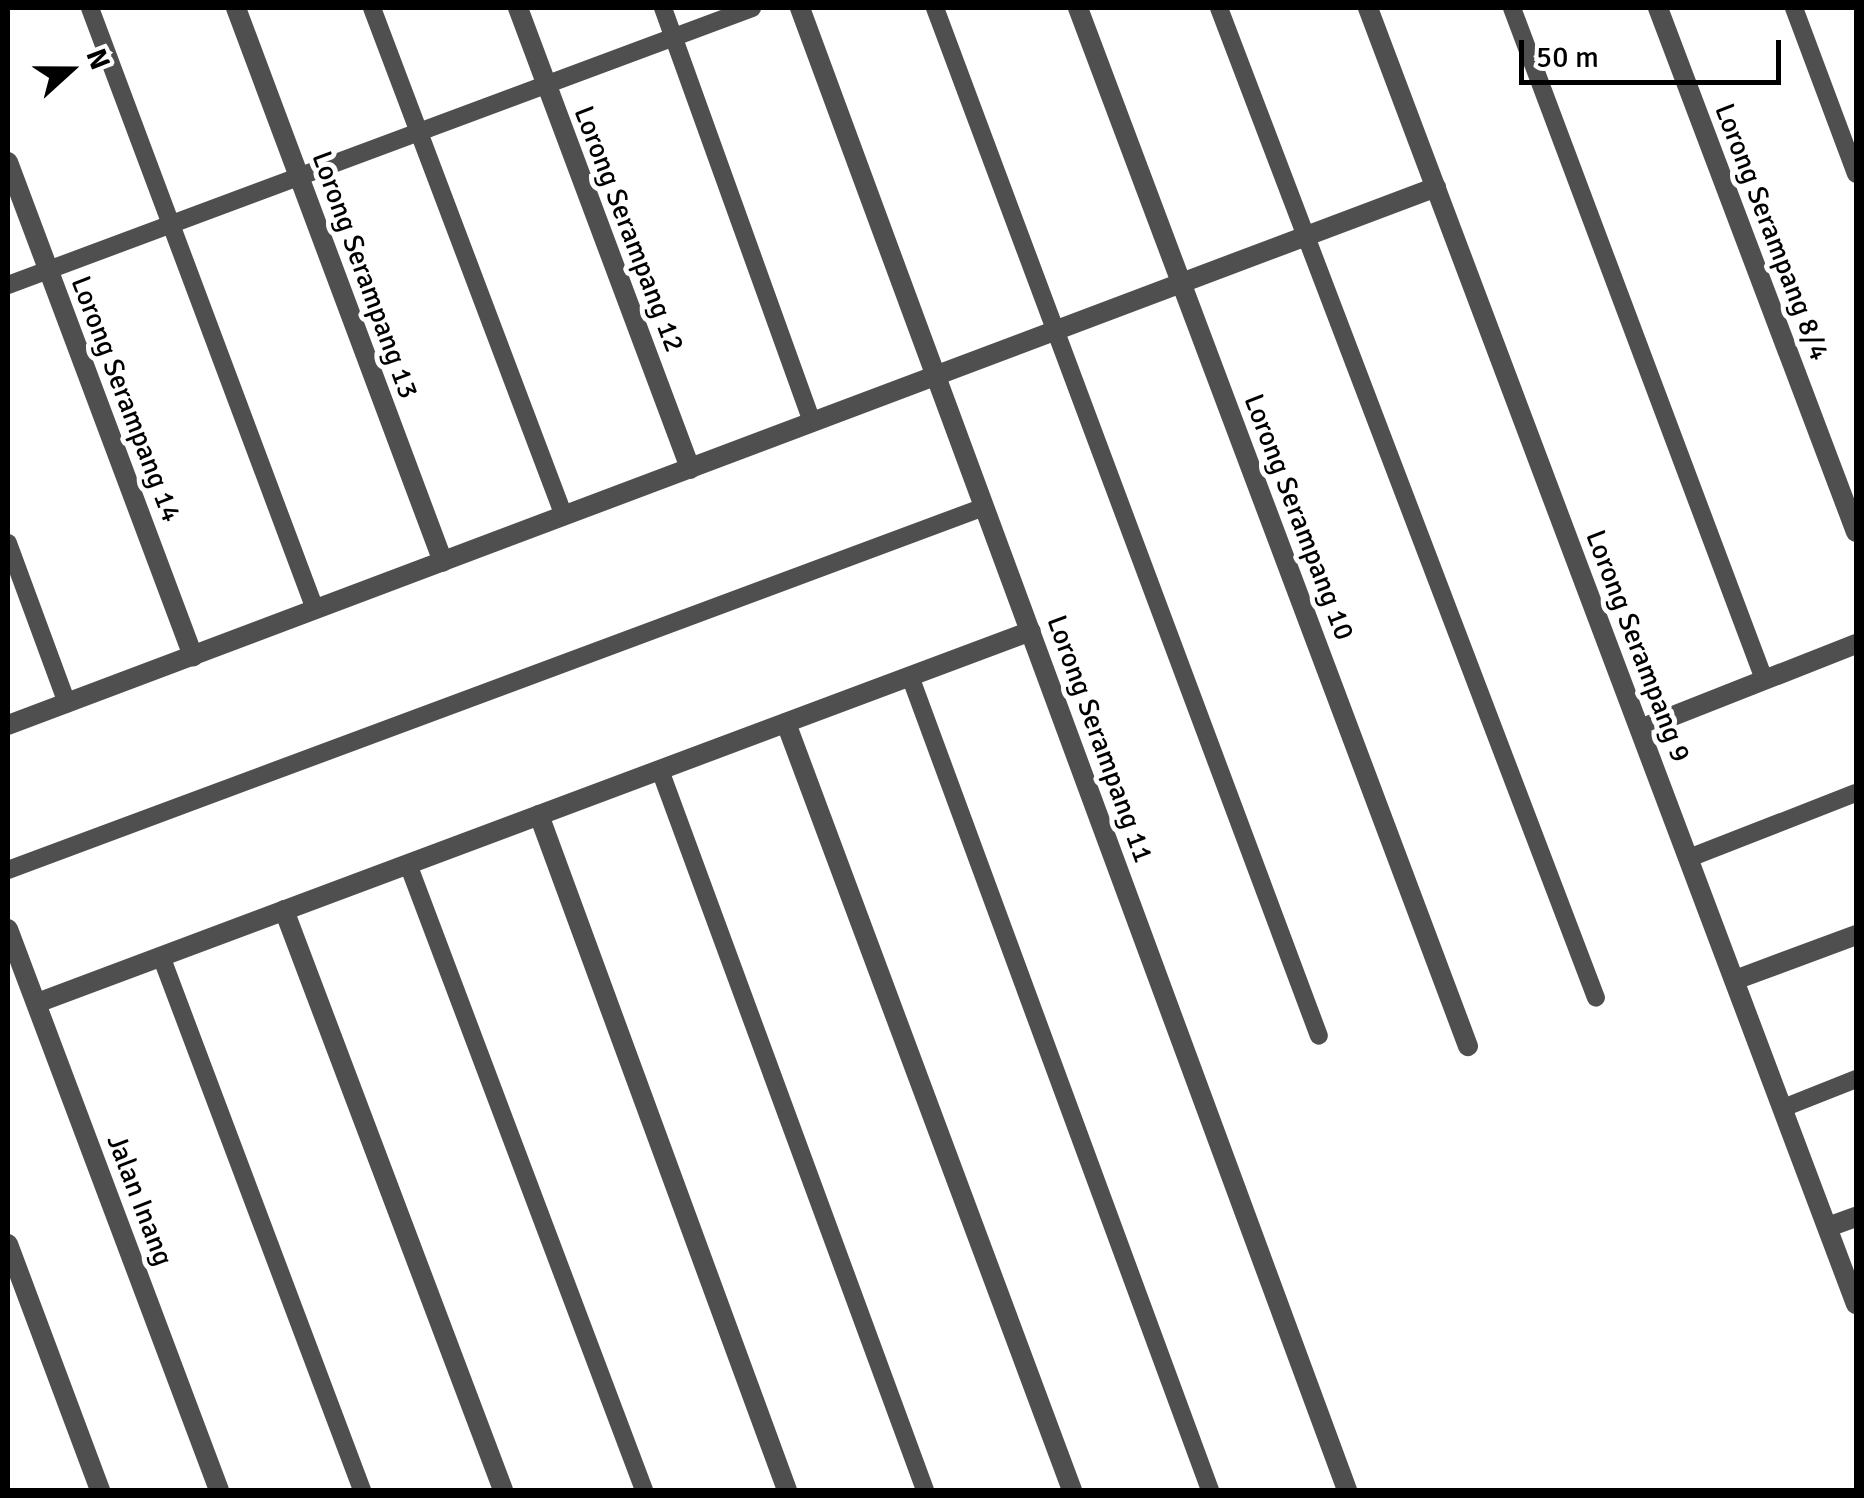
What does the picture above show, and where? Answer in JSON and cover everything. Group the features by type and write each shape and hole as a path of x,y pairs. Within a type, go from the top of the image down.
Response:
{"street":[{"name":"Lorong Serampang 13","path":"236,8 443,562"},
{"name":"Lorong Serampang 12","path":"518,8 690,469"},
{"name":"Lorong Serampang 11","path":"800,8 1347,1490"},
{"name":"Lorong Serampang 10","path":"1078,8 1468,1046"},
{"name":"Lorong Serampang 9","path":"1368,8 1856,1304"},
{"name":"Lorong Serampang 8/4","path":"1658,8 1856,532"},
{"name":"Lorong Serampang 14","path":"8,162 193,656"},
{"path":"8,726 1436,187"},
{"path":"36,1002 1031,632"},
{"path":"1640,729 1856,644"},
{"path":"786,723 1072,1490"},
{"path":"539,815 788,1490"},
{"path":"284,910 503,1490"},
{"name":"Jalan Inang","path":"8,929 219,1490"},
{"path":"1735,980 1856,935"},
{"path":"1828,1227 1856,1216"},
{"path":"8,1244 100,1490"}],"lane":[{"path":"90,8 316,610"},
{"path":"372,8 564,516"},
{"path":"662,8 812,422"},
{"path":"8,285 752,8"},
{"path":"935,8 1319,1036"},
{"path":"1219,8 1596,998"},
{"path":"1512,8 1764,679"},
{"path":"1794,8 1856,174"},
{"path":"8,870 984,507"},
{"path":"8,542 66,703"},
{"path":"910,676 1210,1490"},
{"path":"660,770 925,1490"},
{"path":"1689,858 1856,793"},
{"path":"408,864 644,1490"},
{"path":"161,956 362,1490"},
{"path":"1782,1108 1856,1079"}]}
